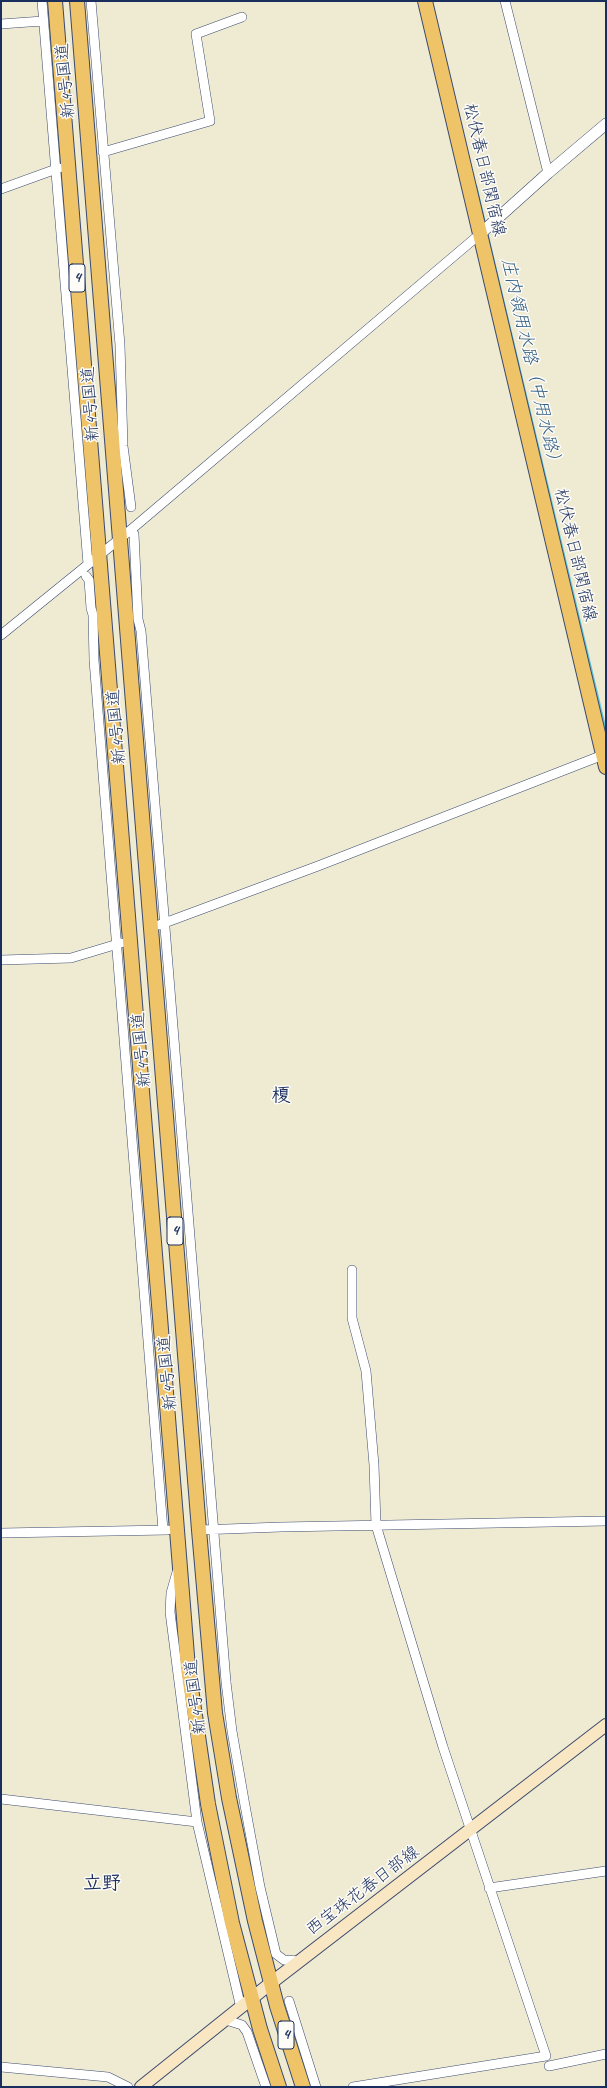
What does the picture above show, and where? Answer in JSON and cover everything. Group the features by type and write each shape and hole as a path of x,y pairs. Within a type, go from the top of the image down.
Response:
{"main road":[{"name":"新4号国道","path":"55,1 61,167 100,554 99,628 170,1530 179,1564 188,1668 201,1760 234,1955 252,1999 279,2087"},
{"name":"新4号国道","path":"77,1 119,456 120,538 131,601 151,928 210,1661 223,1764 238,1844 271,1983 290,2026 303,2087"},
{"name":"松伏春日部関宿線","path":"425,1 605,761"},
{"name":"西宝珠花春日部線","path":"141,2087 271,1983 606,1725"}],"street":[{"path":"42,1 43,21 61,167 88,564"},
{"path":"91,1 120,345 119,456 131,507"},
{"path":"505,1 548,173"},
{"path":"103,152 210,121 196,34 242,18"},
{"path":"1,24 43,21"},
{"path":"1,634 120,538 480,234 548,173 606,124"},
{"path":"1,189 61,167"},
{"path":"134,534 137,562 131,601 141,631 213,1530 232,1731 260,1887 276,1954 279,1958 284,1960 300,1961"},
{"path":"86,576 89,580 99,628"},
{"path":"151,928 605,761"},
{"path":"1,960 71,958 123,942"},
{"path":"352,1270 352,1318 366,1371 374,1466 376,1525 444,1747 472,1829 489,1888 546,2056 353,2087"},
{"path":"199,1530 606,1521"},
{"path":"1,1533 170,1530"},
{"path":"179,1564 171,1593 170,1612 197,1822 234,1955 241,2008"},
{"path":"1,1799 197,1822"},
{"path":"489,1888 606,1871"},
{"path":"289,2001 290,2026 316,2087"},
{"path":"226,2020 242,2025 247,2032 266,2087"},
{"path":"549,2066 606,2054"},
{"path":"1,2067 108,2077 128,2087"}],"waterway":[{"name":"庄内領用水路（中用水路）","path":"476,186 485,224"},
{"name":"庄内領用水路（中用水路）","path":"487,233 606,732"}],"district":[{"name":"榎","path":"281,1096"},
{"name":"立野","path":"102,1884"}]}
